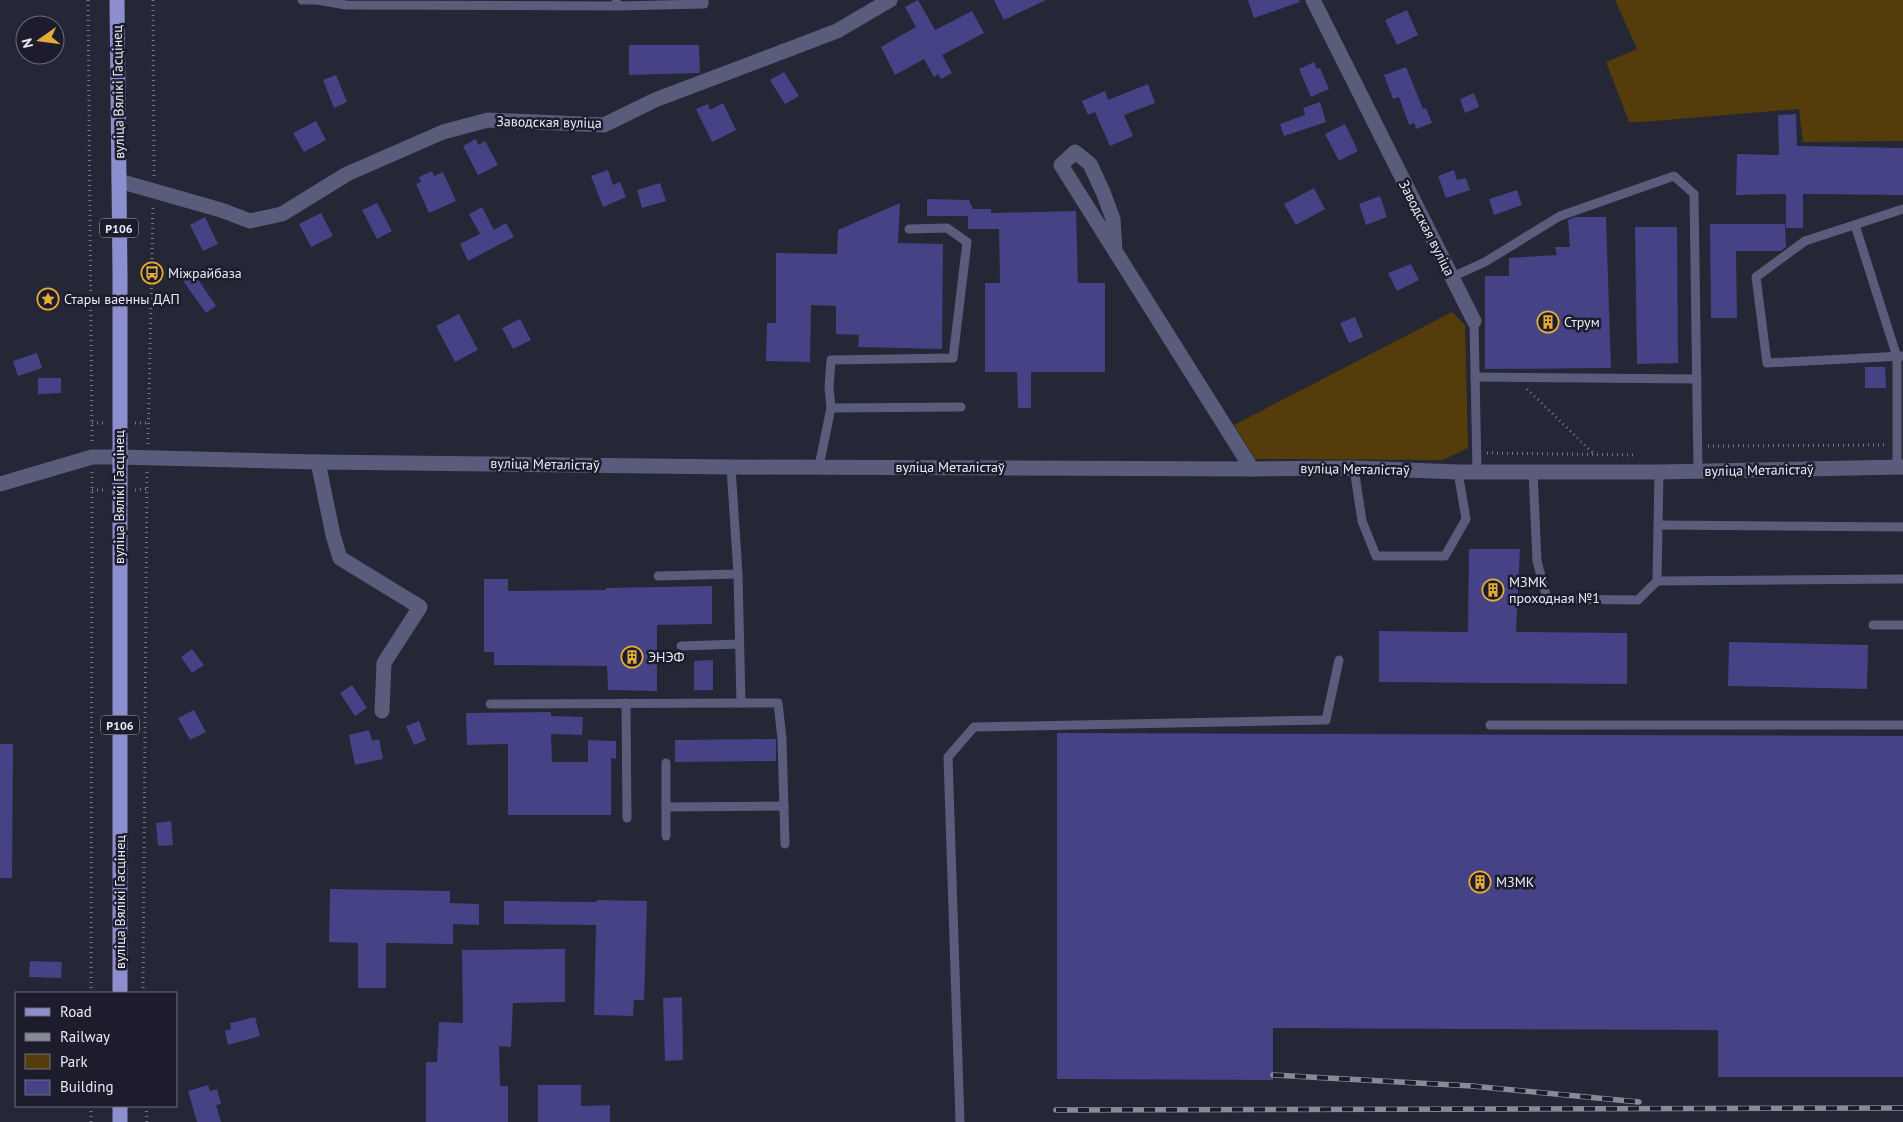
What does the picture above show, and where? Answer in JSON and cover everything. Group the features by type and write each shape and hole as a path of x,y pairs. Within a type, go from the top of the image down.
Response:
{"main road":[{"name":"вуліца Вялікі Гасцінец","path":"117,0 120,992"},
{"path":"120,1107 120,1122"}],"street":[{"name":"Заводская вуліца","path":"119,181 221,210 250,221 282,214 347,174 443,132 488,120 604,125 655,100 837,32 890,0"},
{"name":"Заводская вуліца","path":"1313,0 1474,321"},
{"path":"1115,251 1113,219 1103,192 1090,164 1075,152 1061,165 1115,251 1252,469"},
{"name":"вуліца Металістаў","path":"0,484 92,457 731,467 1354,468 1458,472 1698,472 1900,467"},
{"path":"318,462 333,535 340,558 420,607 384,663 382,711"}],"lane":[{"path":"302,0 346,3 704,4 704,0"},
{"path":"1452,277 1486,262 1560,216 1674,176 1694,194 1698,472"},
{"path":"1900,356 1767,364 1756,277 1805,241 1903,209"},
{"path":"1855,224 1900,356 1900,467"},
{"path":"818,466 831,408 829,387 831,360 953,358 967,242 947,228 909,229"},
{"name":"Заводская вуліца","path":"1474,321 1477,471"},
{"path":"1475,377 1697,379"},
{"path":"831,408 961,407"},
{"path":"731,467 738,574 741,703"},
{"path":"1354,468 1362,521 1376,556 1445,556 1466,519 1458,472"},
{"path":"1533,472 1537,562 1547,599 1638,600 1657,581 1660,472"},
{"path":"1659,525 1903,527"},
{"path":"658,576 738,574"},
{"path":"1657,581 1903,579"},
{"path":"1873,625 1903,625"},
{"path":"681,646 739,644"},
{"path":"960,1122 948,757 974,727 1326,720 1339,660"},
{"path":"490,704 778,703 782,739 785,844"},
{"path":"626,704 627,818"},
{"path":"1490,725 1903,726"},
{"path":"666,762 666,836"},
{"path":"666,807 784,806"}],"path":[{"path":"88,0 92,457 91,992"},
{"path":"143,992 147,457 154,190 153,0"},
{"path":"1515,378 1595,454"},
{"path":"91,1107 91,1122"},
{"path":"146,1107 147,1122"}],"green space":[{"path":"1615,0 1903,0 1903,141 1803,142 1799,109 1629,122 1606,62 1637,49"},
{"path":"1452,312 1465,325 1468,448 1443,460 1255,459 1234,425"}],"building":[{"path":"918,0 935,30 972,11 984,33 942,55 952,73 941,79 938,74 934,77 924,59 895,75 881,47 916,27 905,7"},
{"path":"994,0 1046,0 1004,20"},
{"path":"1248,0 1299,0 1300,2 1254,18"},
{"path":"1407,10 1418,35 1397,45 1385,20"},
{"path":"629,45 699,45 700,73 629,75"},
{"path":"1314,62 1317,69 1320,68 1329,89 1311,97 1299,69"},
{"path":"1406,67 1423,109 1426,108 1432,123 1416,129 1414,123 1409,125 1399,97 1393,99 1384,75"},
{"path":"784,72 799,96 785,104 770,80"},
{"path":"336,75 347,102 334,108 323,80"},
{"path":"1148,84 1155,103 1124,115 1133,136 1110,146 1095,112 1088,115 1082,101 1105,91 1108,100"},
{"path":"1474,93 1479,107 1465,113 1460,99"},
{"path":"1320,102 1326,122 1284,136 1280,124 1305,115 1303,108"},
{"path":"723,103 736,130 712,142 696,109 708,104 710,110"},
{"path":"1796,114 1797,146 1903,148 1903,195 1803,194 1803,228 1786,228 1786,194 1736,195 1737,154 1779,155 1778,115"},
{"path":"316,121 326,140 304,152 293,133"},
{"path":"1345,124 1358,151 1339,161 1325,134"},
{"path":"476,139 478,145 485,141 498,165 478,175 463,146"},
{"path":"608,170 613,185 620,182 626,197 603,207 591,176"},
{"path":"1454,170 1457,180 1466,178 1470,190 1446,198 1438,176"},
{"path":"432,171 434,176 443,172 456,201 429,213 416,184 421,182 419,177"},
{"path":"660,183 666,201 642,208 637,190"},
{"path":"1314,188 1325,209 1296,225 1284,204"},
{"path":"1517,190 1522,205 1494,215 1489,199"},
{"path":"1380,196 1387,217 1366,225 1359,204"},
{"path":"927,199 969,200 973,209 991,209 991,213 1076,211 1078,283 1105,283 1105,372 1031,372 1031,408 1018,408 1017,372 985,372 985,283 1000,283 999,229 968,229 968,216 927,216"},
{"path":"377,203 392,231 377,239 362,210"},
{"path":"900,203 898,243 943,244 942,349 858,347 859,335 836,334 836,306 811,305 810,362 766,361 767,323 776,323 776,253 837,254 838,230"},
{"path":"482,207 494,230 506,223 514,237 468,261 460,244 480,234 469,214"},
{"path":"321,213 333,236 311,247 299,224"},
{"path":"205,217 218,244 203,251 190,225"},
{"name":"Струм","path":"1575,217 1606,217 1611,368 1485,369 1485,276 1509,276 1509,258 1557,255 1555,247 1570,247 1568,220"},
{"path":"1710,224 1785,224 1786,247 1781,251 1736,251 1737,318 1711,318"},
{"path":"1635,227 1677,227 1678,363 1637,364"},
{"path":"1411,264 1419,280 1397,291 1388,273"},
{"path":"192,271 216,306 206,313 181,278"},
{"path":"459,314 478,350 455,362 436,326"},
{"path":"1355,317 1363,337 1349,343 1340,323"},
{"path":"520,319 531,340 513,349 502,328"},
{"path":"37,353 42,368 18,376 13,361"},
{"path":"1865,367 1885,367 1886,388 1865,388"},
{"path":"38,378 61,378 61,393 38,394"},
{"path":"1469,549 1520,549 1516,632 1627,633 1627,684 1379,682 1379,631 1468,632"},
{"path":"484,579 508,579 508,591 712,586 712,624 657,625 657,691 608,690 607,666 494,665 494,652 484,652"},
{"path":"1729,642 1868,645 1867,689 1728,686"},
{"path":"192,649 204,665 192,673 181,657"},
{"path":"713,660 713,690 694,690 694,661"},
{"path":"352,685 367,708 355,716 340,693"},
{"path":"194,710 206,732 190,740 178,718"},
{"path":"551,712 551,716 583,717 582,735 551,734 552,762 588,762 588,740 616,741 616,759 611,758 611,815 508,815 508,744 467,745 466,713"},
{"path":"419,721 426,740 414,745 406,726"},
{"path":"369,730 372,741 379,739 383,759 355,765 349,735"},
{"name":"МЗМК","path":"1057,733 1903,736 1903,1077 1718,1077 1718,1030 1273,1028 1273,1080 1057,1079"},
{"path":"776,739 776,761 675,762 675,740"},
{"path":"0,744 13,744 12,878 0,878"},
{"path":"171,821 173,845 158,846 156,823"},
{"path":"330,889 450,891 450,903 479,904 479,925 453,924 453,944 386,943 386,988 358,988 358,943 329,942"},
{"path":"597,900 647,901 644,1000 634,1000 633,1016 594,1015 596,925 504,924 504,901 597,902"},
{"path":"565,949 565,1002 513,1003 511,1047 499,1046 500,1086 508,1086 508,1122 426,1122 426,1062 437,1062 439,1022 463,1023 462,950"},
{"path":"30,961 62,962 61,978 29,977"},
{"path":"682,997 683,1060 665,1061 663,998"},
{"path":"255,1017 260,1036 228,1045 225,1031 231,1029 230,1023"},
{"path":"208,1085 210,1091 217,1089 221,1104 216,1105 221,1122 197,1122 188,1091"},
{"path":"538,1085 581,1085 581,1106 610,1105 610,1122 538,1122"}],"railway":[{"path":"1273,1075 1472,1086 1639,1102"},
{"path":"1056,1110 1903,1108"}],"place":[{"name":"Міжрайбаза","path":"152,273"},
{"name":"Стары ваенны ДАП","path":"48,299"},
{"name":"Струм","path":"1548,322"},
{"name":"МЗМК проходная №1","path":"1493,590"},
{"name":"ЭНЭФ","path":"632,657"},
{"name":"МЗМК","path":"1480,882"}]}
